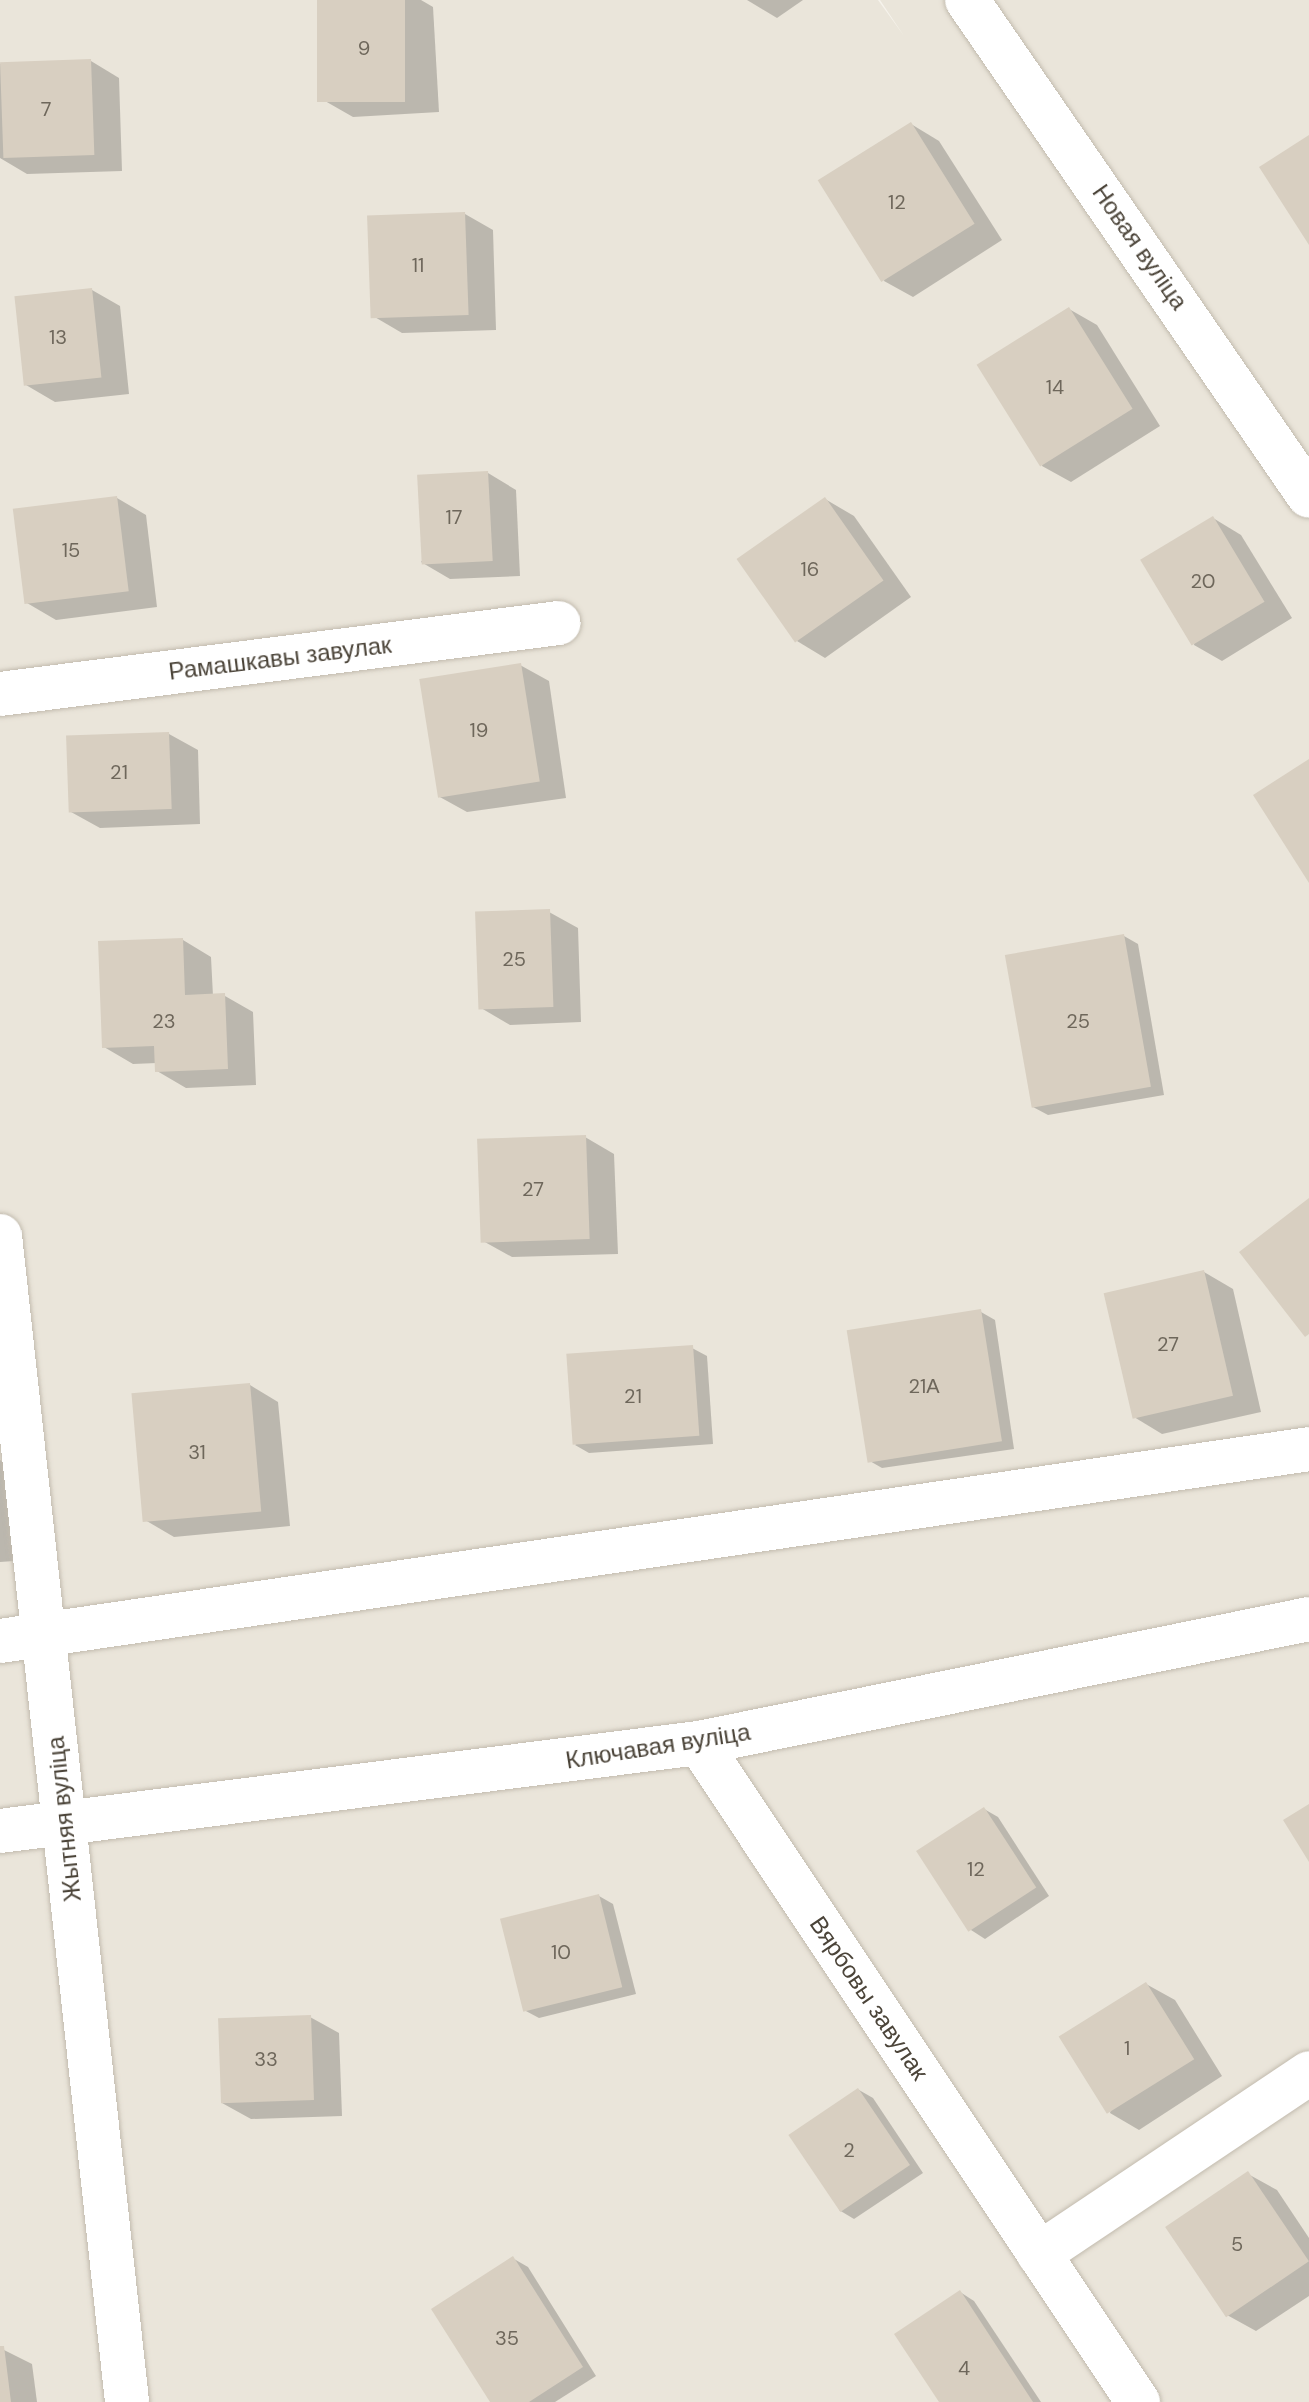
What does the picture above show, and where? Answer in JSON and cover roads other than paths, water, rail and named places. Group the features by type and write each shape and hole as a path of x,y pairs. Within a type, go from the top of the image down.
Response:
{"street":[{"name":"Новая вуліца","path":"967,0 1309,496"},
{"name":"Рамашкавы завулак","path":"0,694 559,623"},
{"name":"Жытняя вуліца","path":"0,1236 127,2402"},
{"path":"0,1641 44,1637 1309,1449"},
{"name":"Ключавая вуліца","path":"0,1831 699,1743 1309,1619"},
{"name":"Вярбовы завулак","path":"699,1743 1138,2402"},
{"path":"1039,2254 1309,2073"}]}
